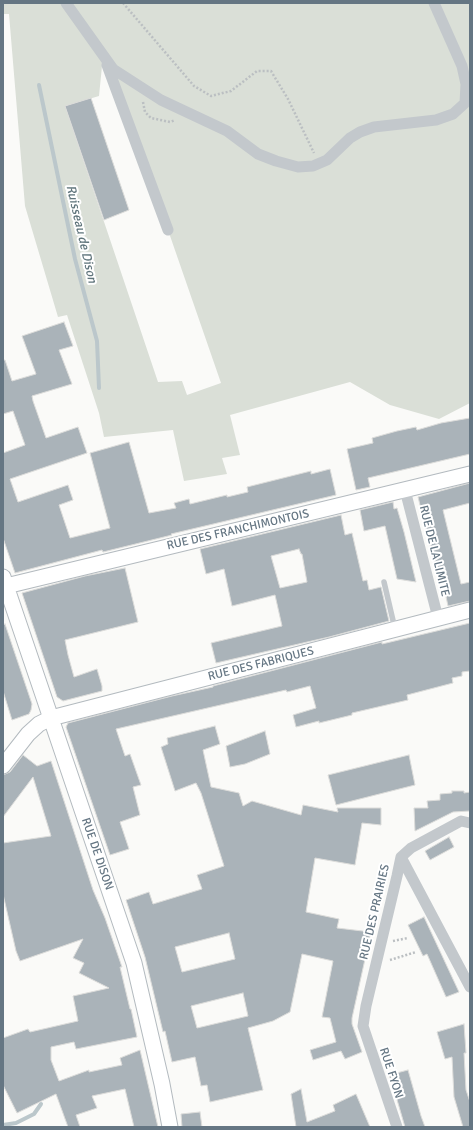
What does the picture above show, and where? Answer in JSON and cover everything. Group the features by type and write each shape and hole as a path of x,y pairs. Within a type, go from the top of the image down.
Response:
{"street":[{"path":"66,3 114,69 161,100 227,131 258,154 298,167 314,166 327,160 350,138 360,132 374,127 436,120 453,114 465,103 466,84 462,66 434,3"},
{"path":"103,55 168,230"},
{"name":"RUE DES FRANCHIMONTOIS","path":"4,582 470,474"},
{"name":"RUE DE LA LIMITE","path":"406,490 438,618"},
{"name":"RUE DE DISON","path":"4,582 134,963 162,1084 170,1127"},
{"name":"RUE DES FABRIQUES","path":"3,766 28,734 39,724 51,718 470,610"},
{"name":"RUE DES PRAIRIES","path":"363,1026 366,1006 402,857 411,848 460,821 470,823"},
{"path":"402,857 470,986"},
{"name":"RUE FYON","path":"363,1026 397,1127"}],"lane":[{"path":"384,582 395,629"}],"path":[{"path":"123,3 194,86 211,96 231,91 257,71 271,71 288,99 311,145"},
{"path":"393,941 408,938"},
{"path":"390,960 416,952"}],"shaded area":[{"path":"3,3 470,3 470,403 439,419 390,405 350,382 230,415 240,455 222,458 227,474 184,481 173,430 104,437 99,413 67,315 58,317 25,206 9,14 3,14","holes":["103,56 168,230 221,383 187,395 182,381 158,382 65,106 99,96"]}],"building":[{"path":"91,98 129,210 104,220 65,106"},
{"path":"64,322 73,346 59,350 72,384 32,396 46,438 78,427 87,453 10,479 18,502 68,485 73,500 59,505 70,538 110,528 90,453 129,442 149,513 176,508 174,503 189,499 190,504 227,495 227,497 248,492 247,487 311,471 311,474 330,469 336,495 171,534 172,535 103,552 102,550 15,573 3,538 3,453 25,445 13,411 3,414 3,360 5,360 12,381 36,374 22,336"},
{"path":"470,418 470,454 368,478 370,487 356,490 347,449 373,443 372,438 397,431 416,427 417,430 441,423"},
{"path":"470,483 470,503 443,510 461,584 470,582 470,601 448,606 441,573 437,574 418,497"},
{"path":"393,502 394,509 397,508 404,532 416,582 397,579 385,526 364,531 360,510"},
{"path":"341,515 345,535 352,533 363,581 367,580 369,590 381,587 389,621 329,637 216,663 211,643 282,626 275,595 232,606 224,569 206,574 200,549","holes":["299,549 307,582 280,588 271,556"]},
{"path":"125,568 138,622 65,640 74,677 97,669 102,691 63,701 57,697 22,593 85,576"},
{"path":"470,623 470,671 462,672 462,676 452,678 453,683 407,695 408,700 352,713 352,715 319,723 319,721 296,727 293,715 316,708 310,686 287,692 286,690 116,729 125,756 130,754 141,785 133,787 140,815 120,822 129,849 110,855 66,727 68,723 213,687 382,642 382,644"},
{"path":"5,624 32,704 29,714 12,720 3,691 3,625"},
{"path":"215,726 220,744 203,750 211,787 239,793 243,806 252,801 301,815 303,805 338,812 337,808 381,808 381,825 362,823 355,865 315,858 306,912 339,919 337,928 371,932 352,1018 352,1024 362,1052 345,1059 341,1051 313,1060 310,1050 336,1042 330,1018 322,1017 333,961 302,954 290,1012 273,1021 248,1028 263,1090 210,1102 207,1085 201,1086 195,1057 172,1062 165,1031 163,1032 145,957 126,900 149,892 153,904 202,889 197,875 224,866 201,793 196,783 175,791 161,747 168,744 167,738","holes":["229,933 235,959 182,972 175,947","243,993 248,1016 197,1028 191,1006"]},
{"path":"265,731 270,754 245,764 230,767 226,746"},
{"path":"23,755 37,766 51,761 93,890 105,918 122,967 120,967 137,1037 76,1049 74,1042 51,1047 51,1060 59,1081 89,1070 89,1072 122,1065 120,1058 140,1050 158,1127 134,1127 125,1089 92,1096 97,1108 76,1115 80,1127 68,1127 56,1094 17,1113 3,1085 3,1038 28,1029 30,1032 78,1021 73,996 109,988 79,973 84,963 73,958 83,939 20,961 16,951 3,894 3,843 51,836 33,777 3,817 3,775 10,772"},
{"path":"409,755 415,785 336,805 328,775"},
{"path":"452,791 464,791 464,793 470,792 470,811 453,812 415,831 414,808 428,808 427,801 440,800 440,794 452,793"},
{"path":"449,837 454,847 430,860 425,851"},
{"path":"424,917 459,992 446,997 427,954 423,956 408,925"},
{"path":"464,1024 466,1090 470,1102 470,1127 463,1127 454,1097 452,1057 445,1059 437,1032"},
{"path":"408,1070 425,1127 405,1127 389,1075"},
{"path":"301,1089 307,1122 335,1111 333,1105 356,1094 370,1127 296,1127 291,1094"},
{"path":"200,1112 202,1127 182,1127 181,1114"}],"waterway":[{"name":"Ruisseau de Dison","path":"39,85 75,259 97,341 99,388"},
{"name":"Ruisseau de Dison","path":"3,1125 16,1123 34,1114 41,1104"}]}
